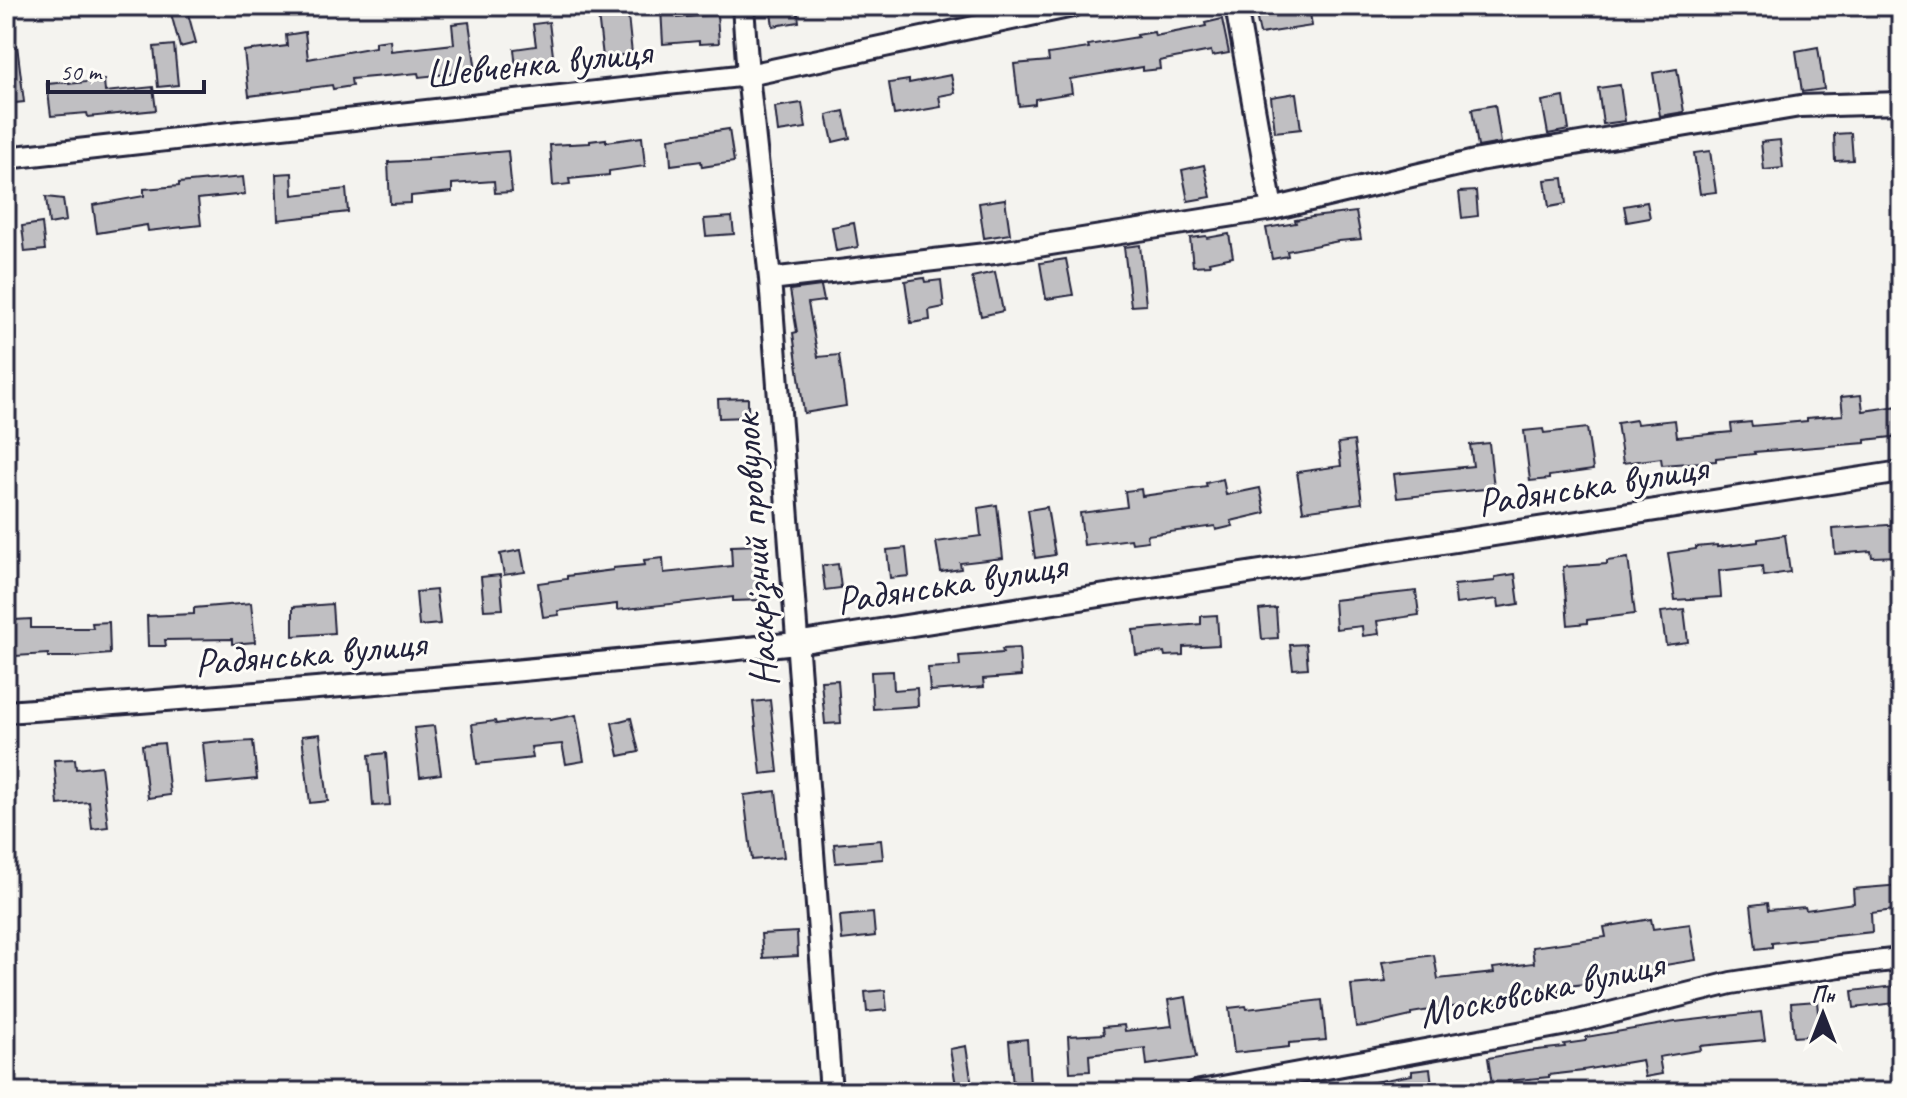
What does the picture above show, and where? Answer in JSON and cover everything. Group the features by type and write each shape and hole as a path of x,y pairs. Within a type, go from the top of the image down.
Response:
{"street":[{"name":"Наскрізний провулок","path":"743,6 770,279 831,1092"},
{"name":"Шевченка вулиця","path":"6,158 748,75 1073,6"},
{"path":"1236,6 1272,209"},
{"path":"770,279 994,253 1272,209 1479,160 1800,106 1901,103"},
{"name":"Радянська вулиця","path":"6,712 600,664 796,643 1901,472"},
{"name":"Московська вулиця","path":"1195,1092 1562,1025 1731,983 1901,959"}],"building":[{"path":"169,6 186,6 196,43 180,47"},
{"path":"597,6 627,6 632,54 603,57"},
{"path":"770,6 797,6 799,22 773,26"},
{"path":"1309,6 1312,26 1260,34 1255,10"},
{"path":"677,7 678,18 717,14 719,43 663,44 661,8"},
{"path":"1222,19 1229,53 1212,56 1211,51 1159,61 1160,69 1143,71 1143,67 1070,79 1072,93 1035,99 1035,104 1019,106 1014,64 1049,61 1048,54 1089,48 1088,45 1137,35 1154,32 1155,36 1206,26 1205,23"},
{"path":"469,22 476,71 351,79 352,86 333,89 332,85 249,96 244,51 287,46 286,35 305,32 308,59 375,47 375,42 390,40 391,51 454,44 452,24"},
{"path":"549,22 554,64 516,68 514,49 536,46 533,24"},
{"path":"6,45 17,45 24,102 6,104"},
{"path":"174,45 178,85 158,87 154,47"},
{"path":"1818,47 1824,89 1802,92 1796,51"},
{"path":"1677,69 1684,112 1660,116 1653,73"},
{"path":"951,75 955,93 939,96 941,107 894,115 889,83 909,80 909,83"},
{"path":"104,80 105,92 153,87 156,110 88,117 87,113 51,116 47,84"},
{"path":"1620,85 1625,121 1603,124 1598,88"},
{"path":"1296,93 1301,129 1275,132 1271,97"},
{"path":"1564,97 1569,130 1548,134 1542,101"},
{"path":"802,103 806,128 778,132 775,107"},
{"path":"1495,105 1501,143 1478,147 1472,109"},
{"path":"844,111 850,138 833,142 827,115"},
{"path":"729,129 734,162 702,167 701,161 671,165 669,138"},
{"path":"1851,133 1853,160 1835,161 1834,134"},
{"path":"642,137 645,166 609,171 609,175 569,179 570,184 553,186 550,145"},
{"path":"1780,140 1783,168 1764,170 1761,142"},
{"path":"508,151 512,192 495,193 494,181 452,184 452,192 411,196 411,203 390,204 388,162"},
{"path":"1710,151 1716,192 1700,194 1694,153"},
{"path":"1204,165 1211,197 1188,201 1182,170"},
{"path":"292,173 293,195 346,189 348,212 278,220 276,174"},
{"path":"243,177 245,194 198,199 201,225 148,231 147,225 97,233 93,205 144,196 144,189"},
{"path":"1563,178 1566,204 1549,207 1545,180"},
{"path":"1476,191 1478,216 1462,218 1459,192"},
{"path":"46,197 63,199 66,221 49,224"},
{"path":"1005,199 1010,234 984,238 979,203"},
{"path":"1647,202 1650,218 1627,222 1624,206"},
{"path":"1356,212 1361,239 1287,251 1288,256 1272,259 1266,228 1296,223 1295,220"},
{"path":"732,217 734,234 706,236 704,219"},
{"path":"42,223 45,250 25,252 22,226"},
{"path":"854,223 858,247 836,251 832,227"},
{"path":"1229,234 1233,257 1209,262 1210,265 1193,266 1190,238"},
{"path":"1140,245 1146,305 1131,306 1124,247"},
{"path":"1066,259 1073,295 1046,299 1040,263"},
{"path":"995,272 1003,311 981,316 972,277"},
{"path":"924,278 925,282 941,280 944,307 929,310 930,320 911,323 905,281"},
{"path":"821,286 824,301 808,303 818,357 839,355 846,406 804,413 790,290"},
{"path":"1861,395 1863,411 1899,406 1901,436 1865,440 1865,443 1754,452 1716,458 1716,461 1662,465 1661,458 1623,463 1617,423 1675,420 1677,437 1732,432 1731,424 1751,422 1752,426 1843,415 1841,397"},
{"path":"748,398 748,417 719,418 718,399"},
{"path":"1587,428 1593,470 1530,481 1524,431 1543,429 1544,433"},
{"path":"1354,441 1362,503 1303,511 1297,472 1341,466 1338,443"},
{"path":"1489,443 1494,488 1397,498 1394,474 1473,466 1470,445"},
{"path":"1223,479 1226,495 1260,488 1265,513 1231,521 1233,526 1216,530 1215,526 1147,535 1148,541 1132,543 1131,539 1084,545 1080,513 1127,507 1125,491 1141,489 1142,496 1207,487 1206,483"},
{"path":"997,505 1003,558 960,563 961,569 941,572 936,542 981,536 978,508"},
{"path":"1047,507 1055,555 1035,558 1028,510"},
{"path":"1901,524 1901,556 1872,557 1871,551 1835,554 1833,529"},
{"path":"1785,535 1790,572 1763,576 1762,566 1719,571 1721,597 1675,600 1668,553 1696,547 1758,542 1758,539"},
{"path":"760,545 762,600 733,601 733,597 617,610 617,604 558,611 559,615 543,617 538,583 645,565 644,560 663,558 664,573 732,566 731,546"},
{"path":"906,548 909,576 890,578 887,550"},
{"path":"521,550 525,572 504,575 500,554"},
{"path":"1628,558 1635,614 1568,625 1563,567 1607,564 1607,561"},
{"path":"838,564 841,588 825,590 822,566"},
{"path":"1515,574 1519,604 1499,607 1498,599 1456,604 1454,585 1495,581 1495,577"},
{"path":"500,575 503,609 484,610 481,577"},
{"path":"436,590 440,624 419,626 416,592"},
{"path":"1416,591 1419,615 1377,621 1379,634 1363,636 1362,626 1336,629 1334,600"},
{"path":"251,603 255,642 232,644 232,639 165,640 166,646 148,646 147,616 194,614 194,608"},
{"path":"332,604 334,633 293,636 293,607"},
{"path":"1276,608 1278,638 1262,639 1259,610"},
{"path":"1684,609 1688,642 1666,645 1661,612"},
{"path":"1217,615 1219,645 1183,647 1183,655 1165,656 1164,652 1136,655 1133,630 1201,624 1201,616"},
{"path":"31,619 31,628 93,628 92,623 109,622 110,654 15,656 14,620"},
{"path":"1306,644 1308,668 1293,669 1290,645"},
{"path":"1019,648 1021,676 983,679 984,687 930,691 928,668 960,666 959,656 1003,653 1002,649"},
{"path":"893,671 894,690 917,688 918,706 873,709 871,672"},
{"path":"838,680 841,723 825,724 821,681"},
{"path":"770,700 778,772 761,774 753,702"},
{"path":"576,715 584,761 566,764 562,744 531,747 533,758 477,764 472,724 550,720"},
{"path":"631,718 639,752 619,756 612,723"},
{"path":"434,726 441,774 420,777 414,728"},
{"path":"320,734 328,801 310,803 302,736"},
{"path":"253,741 257,779 207,784 203,743"},
{"path":"164,743 170,795 148,798 142,745"},
{"path":"386,753 390,805 373,806 369,755"},
{"path":"75,759 76,769 101,766 108,827 92,829 89,802 58,805 54,760"},
{"path":"776,791 784,857 752,860 744,795"},
{"path":"881,840 883,859 836,863 834,844"},
{"path":"1901,885 1901,909 1871,913 1872,932 1772,943 1772,947 1756,949 1751,905 1767,903 1768,910 1805,907 1806,910 1854,903 1853,889"},
{"path":"873,913 875,936 842,940 840,916"},
{"path":"1651,919 1653,929 1690,924 1696,960 1594,983 1559,987 1559,991 1518,1000 1411,1013 1411,1016 1356,1027 1351,985 1386,982 1382,962 1434,955 1438,979 1494,973 1493,968 1534,963 1532,947 1606,937 1604,927"},
{"path":"797,932 798,956 763,958 761,934"},
{"path":"1894,986 1896,1003 1854,1008 1852,991"},
{"path":"885,990 887,1010 867,1012 865,992"},
{"path":"1186,997 1196,1058 1147,1065 1145,1048 1089,1055 1090,1071 1070,1072 1068,1036 1104,1034 1103,1027 1124,1025 1125,1031 1172,1026 1168,1000"},
{"path":"1322,1000 1326,1040 1234,1053 1229,1008 1246,1006 1247,1009"},
{"path":"1817,1001 1820,1035 1794,1037 1791,1003"},
{"path":"1761,1012 1765,1040 1700,1046 1701,1050 1659,1057 1662,1074 1645,1077 1642,1060 1508,1081 1510,1089 1493,1091 1488,1058 1565,1047 1564,1044 1586,1041 1586,1037 1675,1022"},
{"path":"1027,1039 1030,1084 1013,1086 1009,1041"},
{"path":"966,1046 973,1092 957,1092 950,1049"},
{"path":"1430,1069 1433,1092 1369,1092 1368,1083"}]}
